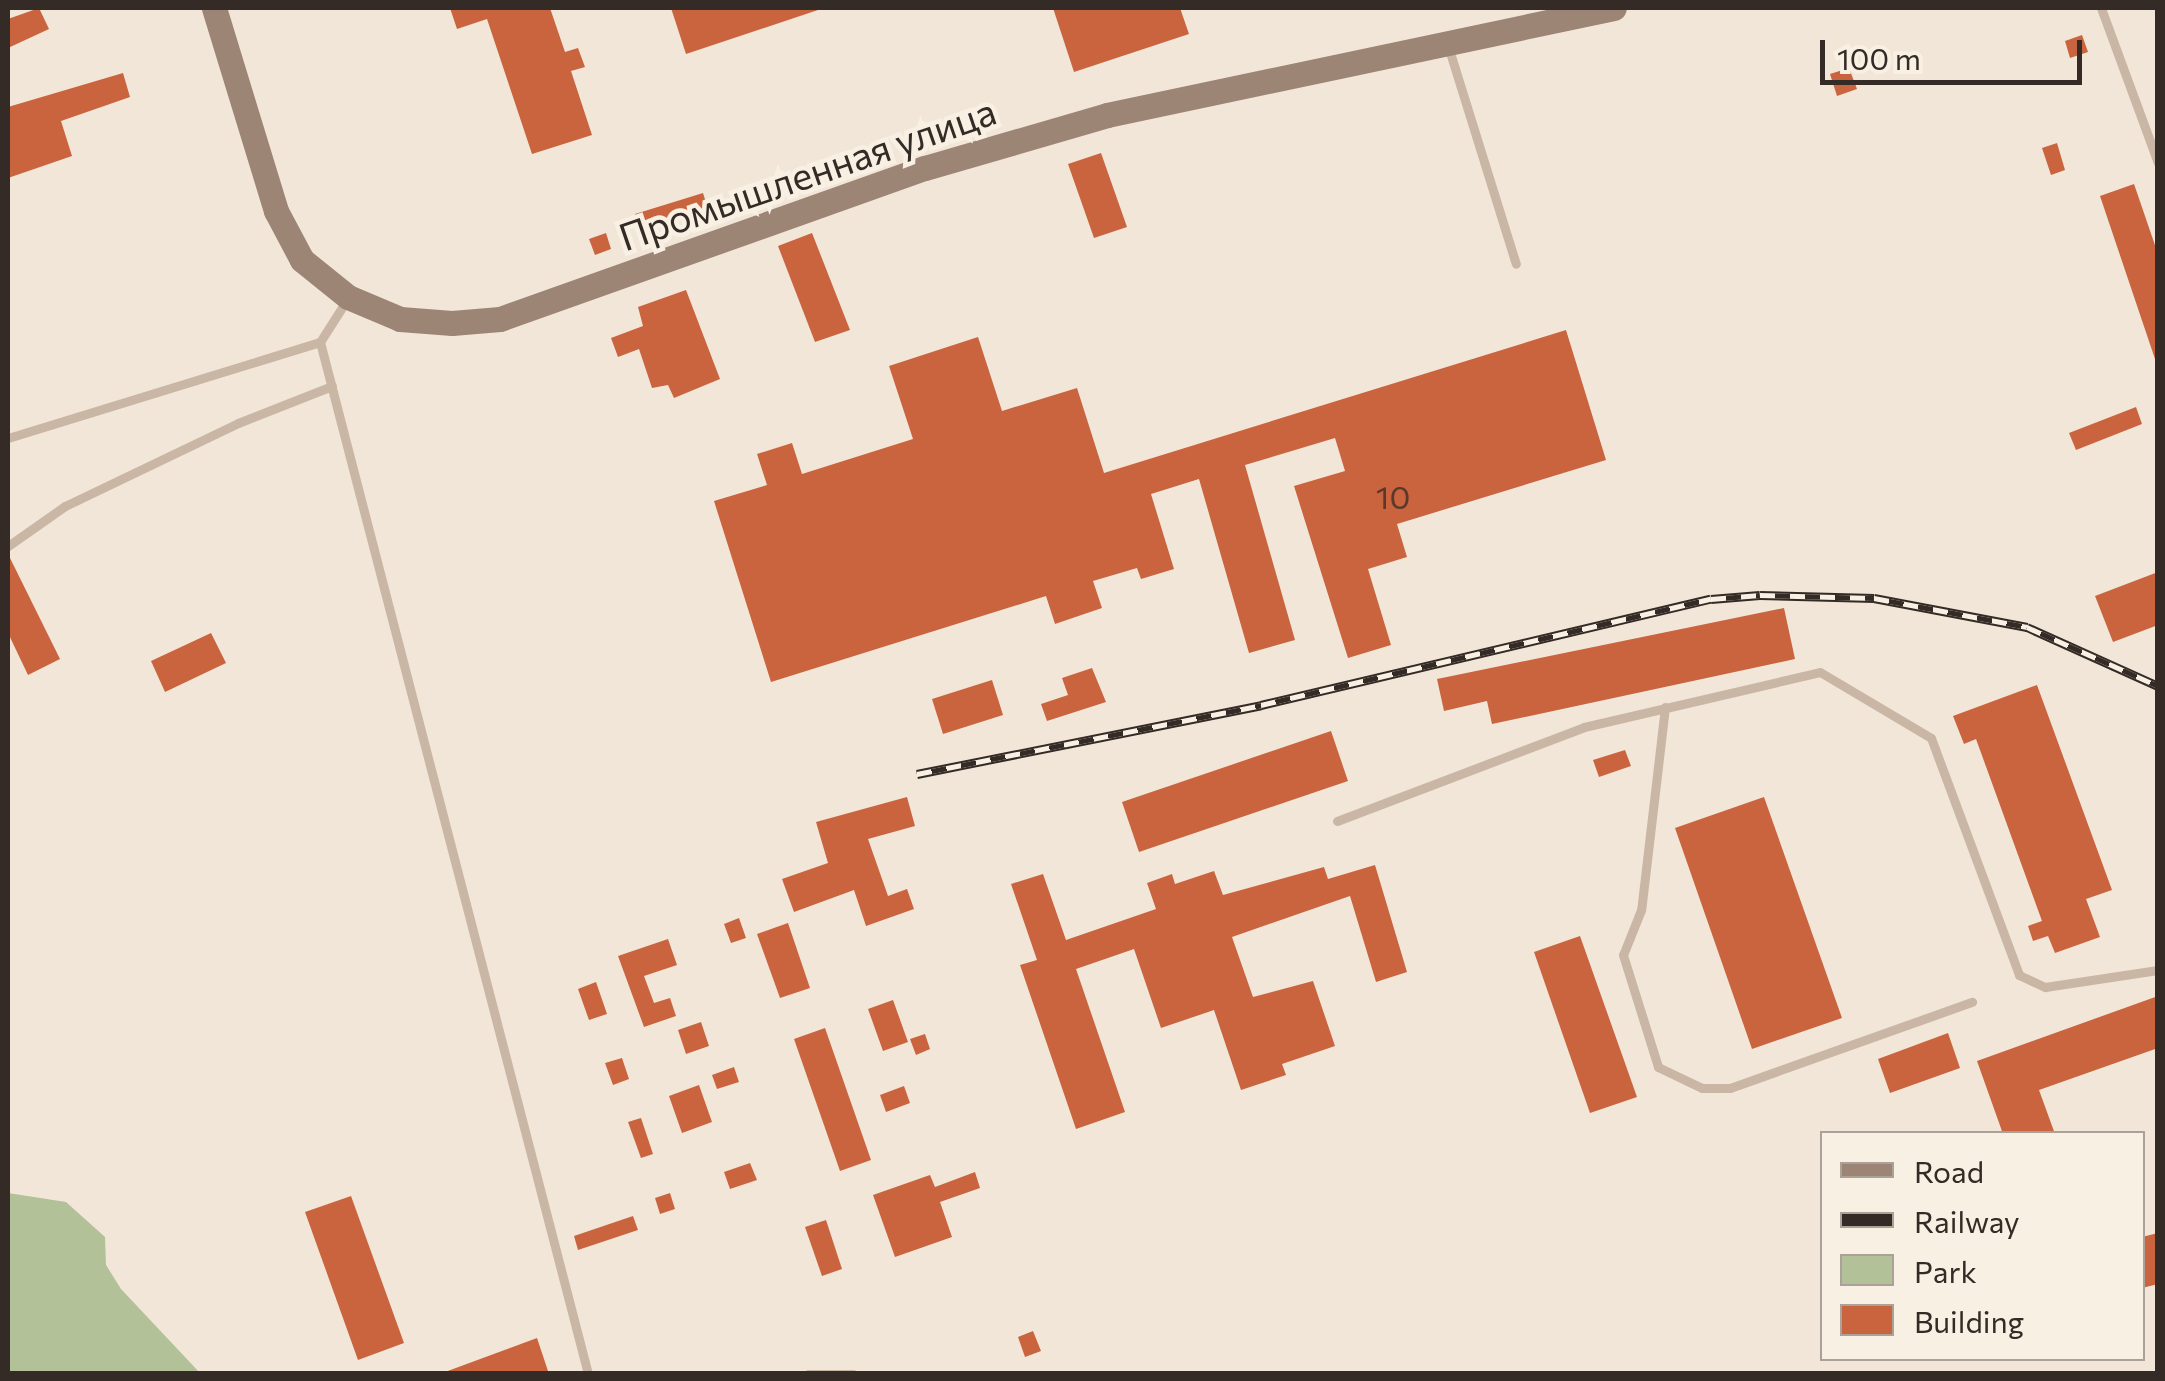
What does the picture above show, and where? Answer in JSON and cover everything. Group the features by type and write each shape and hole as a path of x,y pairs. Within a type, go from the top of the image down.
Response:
{"street":[{"name":"Промышленная улица","path":"214,8 276,211 302,260 348,297 400,319 500,319 1034,136 1614,8"}],"lane":[{"path":"2101,8 2158,163"},
{"path":"1447,44 1516,264"},
{"path":"8,438 320,342 348,297"},
{"path":"320,342 588,1374"},
{"path":"8,546 65,506 238,422 332,386"},
{"path":"1337,821 1584,727 1806,673 1837,678 1931,738 2020,975 2045,987 2158,970"},
{"path":"1664,708 1641,910 1623,956 1658,1066 1702,1088 1730,1088 1972,1002"},
{"path":"808,1374 853,1374"}],"green space":[{"path":"8,1193 66,1202 105,1237 106,1265 121,1289 200,1373 8,1373"}],"building":[{"path":"39,8 49,29 8,48 8,19"},
{"path":"450,8 550,8 565,52 578,48 585,67 571,71 592,135 532,154 487,19 457,29"},
{"path":"671,8 818,8 818,10 686,54"},
{"path":"1053,8 1180,8 1189,34 1074,72"},
{"path":"2082,35 2088,52 2070,58 2065,41"},
{"path":"1849,68 1857,89 1837,96 1830,74"},
{"path":"123,73 130,97 61,121 72,156 8,178 8,107"},
{"path":"2057,143 2065,170 2051,175 2042,148"},
{"path":"1101,153 1127,227 1094,238 1068,164"},
{"path":"2134,184 2158,254 2155,359 2100,196"},
{"path":"703,193 708,209 639,230 635,214"},
{"path":"606,233 611,249 595,255 589,239"},
{"path":"812,233 850,330 815,342 778,246"},
{"path":"686,290 720,379 674,398 668,385 652,388 639,349 618,357 611,338 643,326 638,307"},
{"path":"1566,330 1606,460 1397,524 1407,557 1368,569 1391,645 1348,658 1294,486 1345,471 1335,438 1245,465 1295,640 1249,653 1199,479 1151,494 1174,569 1141,579 1137,568 1093,581 1102,608 1055,624 1046,596 771,682 714,501 767,485 757,454 792,443 802,474 913,439 889,366 978,337 1002,411 1077,388 1104,473"},
{"path":"2136,407 2142,424 2076,450 2069,433"},
{"path":"8,554 60,659 28,675 8,633"},
{"path":"2158,572 2158,625 2113,642 2095,596"},
{"path":"1784,608 1795,659 1492,724 1487,701 1444,711 1437,679"},
{"path":"211,633 226,663 165,692 151,661"},
{"path":"1092,668 1106,702 1047,721 1041,704 1068,695 1062,678"},
{"path":"992,680 1003,715 943,734 932,699"},
{"path":"2037,685 2112,890 2086,899 2100,937 2055,953 2048,936 2033,941 2028,926 2042,921 1976,739 1964,744 1953,716"},
{"path":"1331,731 1348,781 1139,852 1122,802"},
{"path":"1625,750 1631,766 1599,777 1593,760"},
{"path":"907,797 915,826 868,839 888,896 907,889 914,909 866,926 854,890 794,912 782,879 828,863 816,822"},
{"path":"1764,797 1842,1018 1752,1049 1675,828"},
{"path":"1375,865 1407,972 1376,982 1350,896 1232,937 1253,997 1313,981 1335,1046 1282,1064 1286,1075 1241,1090 1214,1010 1161,1028 1134,949 1076,969 1125,1112 1076,1129 1020,965 1037,960 1011,884 1043,874 1066,940 1156,909 1147,883 1172,874 1175,884 1214,871 1223,895 1324,867 1328,879"},
{"path":"739,918 746,938 731,943 724,924"},
{"path":"788,923 810,988 780,998 757,934"},
{"path":"1580,936 1637,1097 1590,1113 1534,952"},
{"path":"668,939 677,965 644,976 654,1003 670,998 676,1016 644,1027 618,956"},
{"path":"596,982 607,1014 589,1020 578,989"},
{"path":"2158,996 2158,1048 2039,1090 2054,1131 2002,1131 1977,1061"},
{"path":"893,1000 908,1042 883,1051 868,1009"},
{"path":"701,1022 709,1046 686,1054 678,1030"},
{"path":"825,1028 871,1160 840,1171 794,1039"},
{"path":"1948,1033 1960,1068 1890,1093 1878,1059"},
{"path":"925,1034 930,1049 916,1055 910,1039"},
{"path":"622,1058 629,1079 613,1085 605,1063"},
{"path":"734,1067 739,1082 717,1089 712,1075"},
{"path":"699,1085 712,1122 682,1133 669,1096"},
{"path":"904,1086 910,1103 886,1112 880,1095"},
{"path":"641,1118 653,1154 641,1158 628,1122"},
{"path":"750,1163 757,1180 730,1189 724,1172"},
{"path":"975,1172 980,1188 940,1202 952,1237 895,1257 873,1195 930,1175 935,1187"},
{"path":"670,1193 675,1209 660,1214 655,1198"},
{"path":"351,1196 404,1343 358,1360 305,1212"},
{"path":"633,1216 638,1230 578,1250 574,1236"},
{"path":"826,1220 842,1269 822,1276 805,1227"},
{"path":"2158,1233 2158,1284 2145,1287 2145,1236"},
{"path":"1033,1331 1041,1351 1025,1357 1018,1337"},
{"path":"537,1338 549,1374 445,1374 445,1372"}],"railway":[{"path":"917,774 1261,705 1711,599 1760,595 1874,598 2027,627 2158,686"}]}
